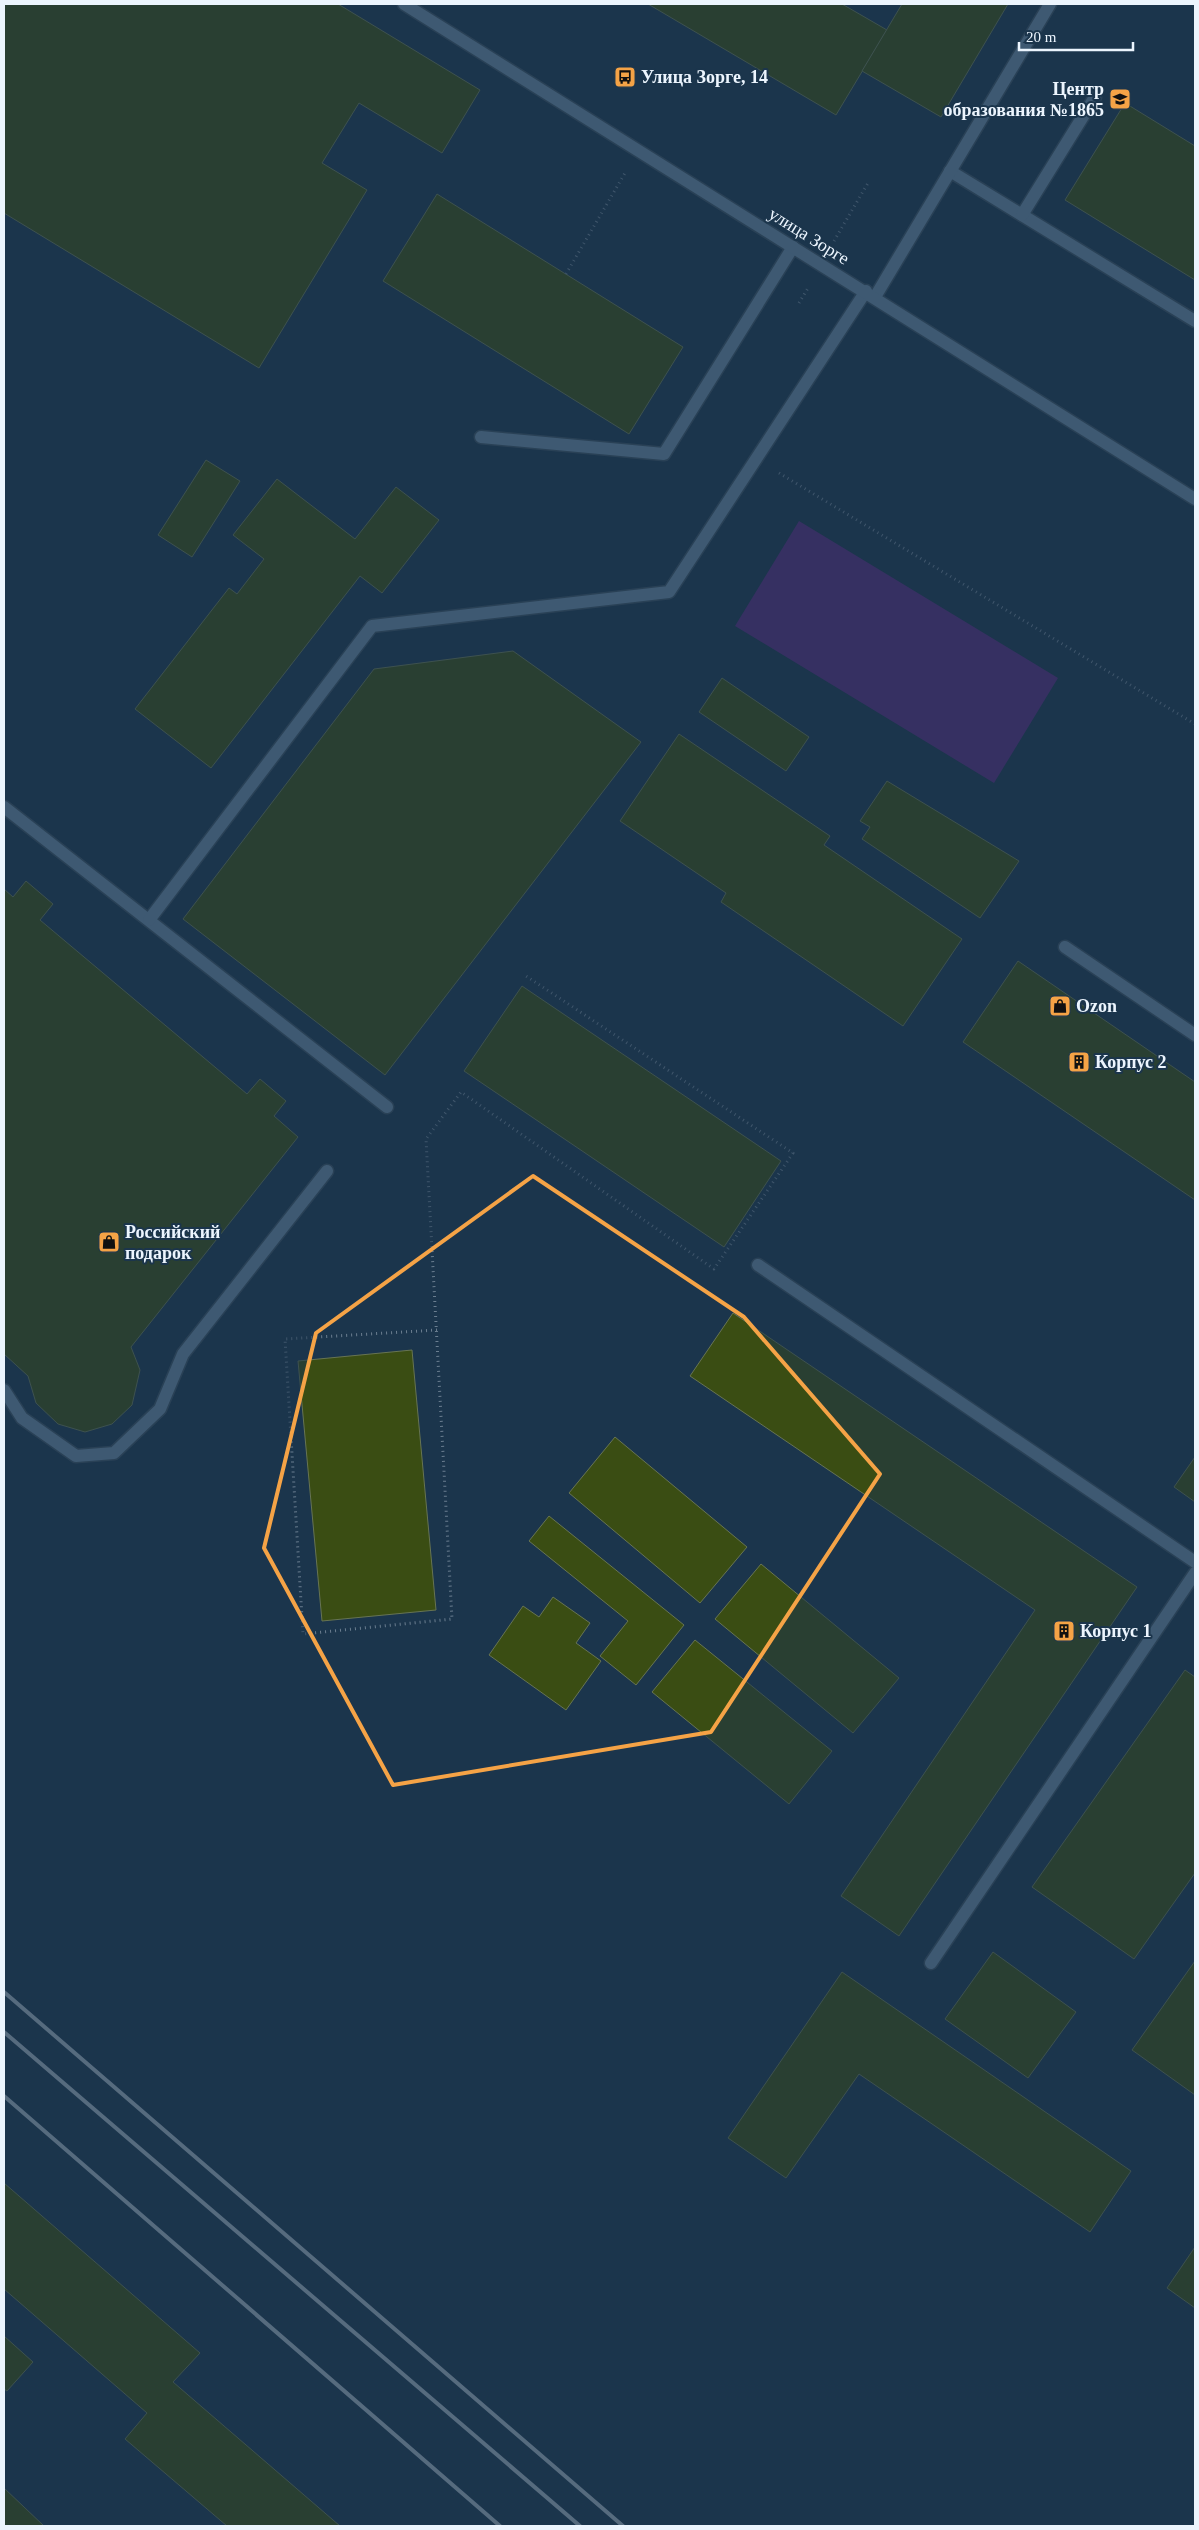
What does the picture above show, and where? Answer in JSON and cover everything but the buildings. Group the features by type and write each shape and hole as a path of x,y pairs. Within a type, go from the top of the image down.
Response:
{"street":[{"name":"улица Зорге","path":"404,4 1195,499"},
{"path":"149,920 372,626 669,592 870,294 950,171 1050,4"},
{"path":"1022,215 1095,97"},
{"path":"950,171 1195,320"},
{"path":"481,437 664,454 793,247"},
{"path":"4,807 387,1107"},
{"path":"1064,947 1195,1035"},
{"path":"4,1390 22,1418 76,1456 114,1454 160,1409 183,1354 328,1171"},
{"path":"758,1265 1195,1562"},
{"path":"931,1963 1195,1573"}],"path":[{"path":"566,274 639,150"},
{"path":"757,459 1195,724"},
{"path":"436,1330 285,1339 303,1634 452,1619 426,1140 461,1092 714,1269 793,1153 526,976"}],"highlighted area":[{"path":"533,1176 744,1317 880,1474 711,1732 393,1785 264,1548 316,1333"}],"shaded area":[{"path":"799,521 1058,678 994,783 735,626"}],"railway":[{"path":"4,1992 623,2526"},
{"path":"4,2032 580,2526"},
{"path":"4,2096 500,2526"}],"place":[{"name":"Улица Зорге, 14","path":"625,77"},
{"name":"Центр образования №1865","path":"1120,99"},
{"name":"Ozon","path":"1060,1006"},
{"name":"Корпус 2","path":"1079,1062"},
{"name":"Российский подарок","path":"109,1242"},
{"name":"Корпус 1","path":"1064,1631"}]}
